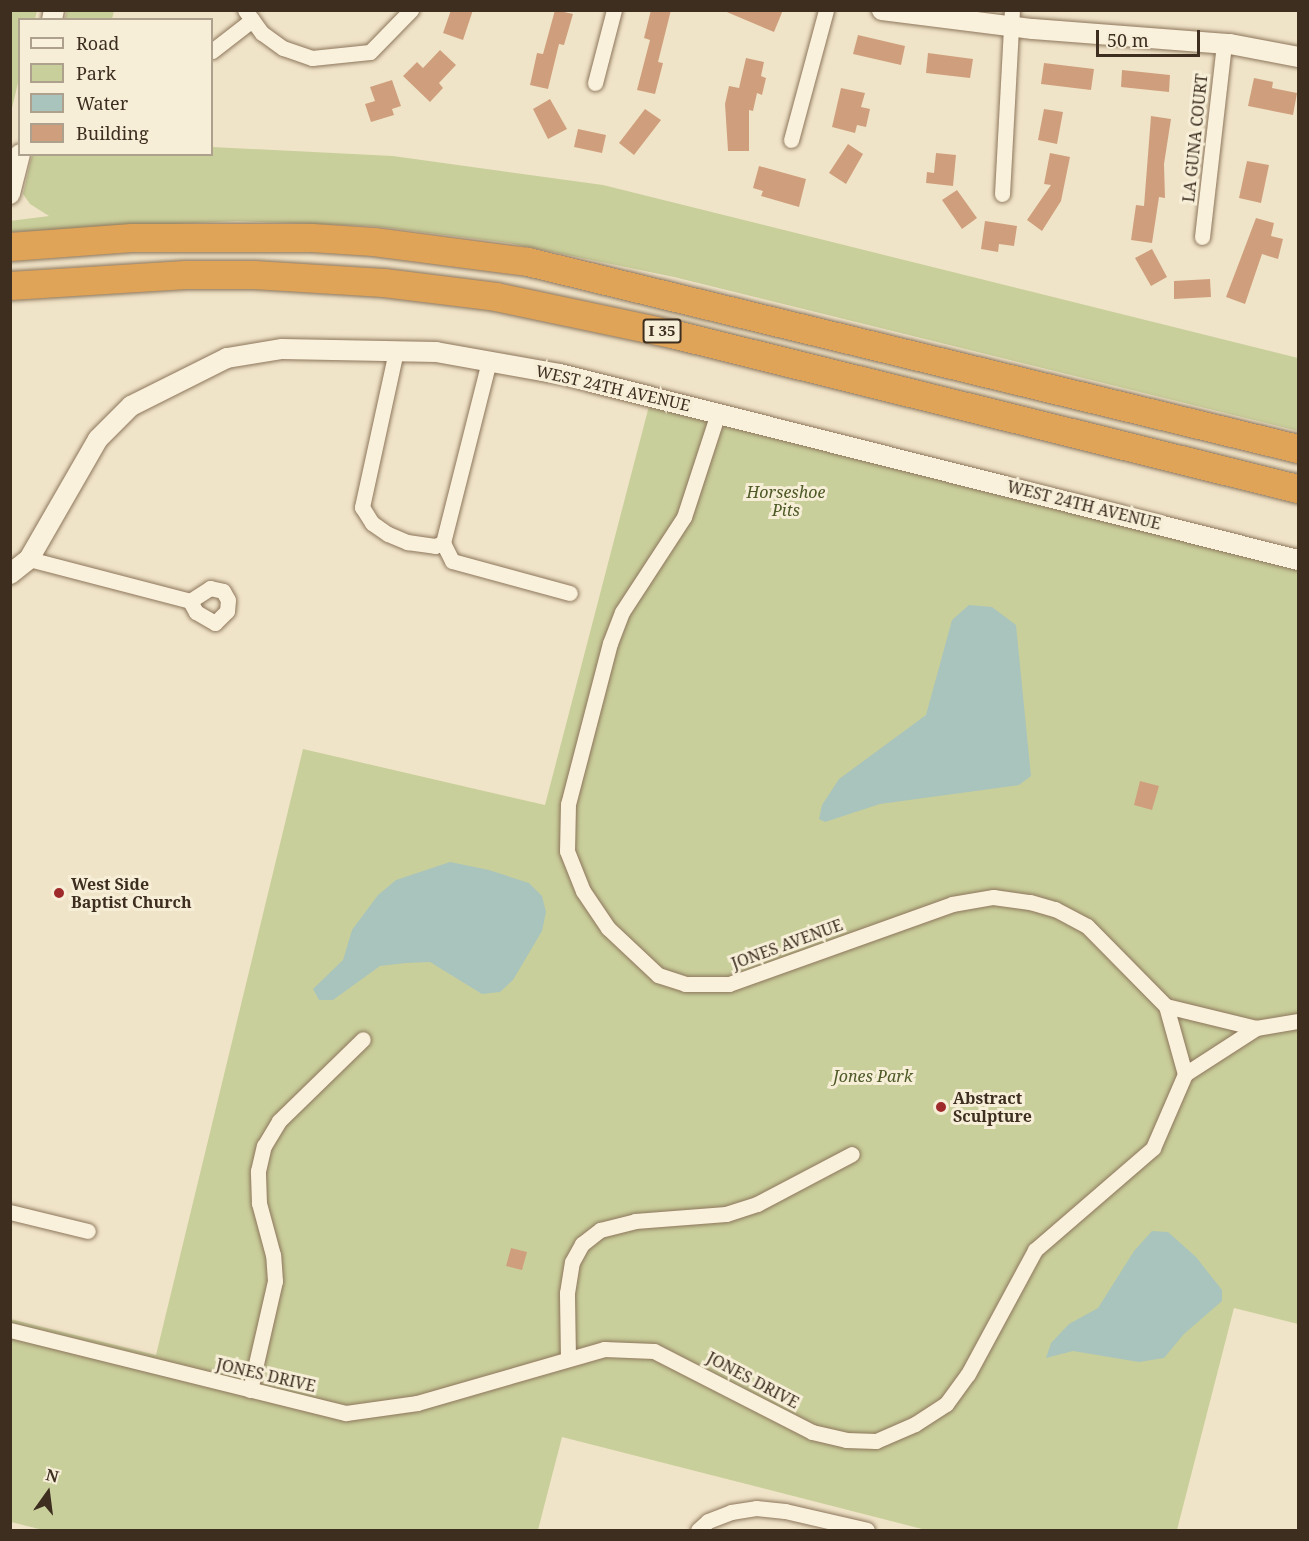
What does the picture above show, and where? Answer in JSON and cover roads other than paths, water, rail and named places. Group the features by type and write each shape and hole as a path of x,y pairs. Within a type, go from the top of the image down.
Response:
{"highway":[{"name":"I 35","path":"10,247 132,238 312,238 516,261 1299,449"},
{"name":"I 35","path":"10,286 165,276 254,275 384,283 496,297 672,334 1299,489"}],"street":[{"path":"213,50 248,15 283,48 312,58 340,58 370,52 411,10"},
{"path":"595,83 614,10"},
{"path":"791,140 826,10"},
{"path":"882,10 1011,19 1224,43 1299,57"},
{"path":"1002,194 1011,19"},
{"name":"LA GUNA COURT","path":"1202,237 1224,43"},
{"path":"10,194 20,156"},
{"name":"WEST 24TH AVENUE","path":"10,574 29,560 98,440 131,405 227,358 282,349 436,352 560,374 1299,560"},
{"path":"396,351 362,507 372,523 388,534 407,542 435,546 443,543"},
{"path":"489,361 443,543 452,561 570,593"},
{"name":"JONES AVENUE","path":"718,413 684,517 622,612 610,643 568,804 567,851 583,891 608,927 658,975 685,984 729,984 952,904 993,897 1055,909 1087,926 1166,1006"},
{"path":"29,560 190,601"},
{"path":"1256,1028 1185,1074 1166,1006 1256,1028 1299,1021"},
{"path":"250,1390 275,1281 273,1255 259,1203 258,1171 264,1146 279,1121 363,1039"},
{"name":"JONES DRIVE","path":"10,1330 346,1413 417,1403 604,1349 654,1351 812,1432 846,1440 876,1441 915,1424 946,1404 968,1374 1014,1283 1035,1250 1153,1148 1185,1074"},
{"path":"568,1359 567,1293 573,1262 582,1244 600,1230 635,1221 726,1214 756,1204 852,1154"},
{"path":"10,1212 88,1232"},
{"path":"698,1530 731,1512 756,1508 785,1510 867,1530"}],"water":[{"path":"969,605 992,607 1016,625 1031,776 1019,785 880,804 825,822 819,819 822,805 839,779 926,715 952,620"},
{"path":"450,862 489,870 529,883 542,896 546,912 542,931 513,980 500,992 482,994 430,962 406,963 380,966 333,1000 319,1000 313,989 343,960 352,930 378,895 396,880"},
{"path":"1152,1231 1168,1232 1196,1257 1222,1290 1222,1301 1184,1334 1164,1358 1139,1362 1073,1351 1046,1358 1051,1343 1069,1324 1098,1308 1134,1251"}],"place":[{"name":"West Side Baptist Church","path":"59,893"},
{"name":"Abstract Sculpture","path":"941,1107"}],"park label":[{"name":"Horseshoe Pits","path":"786,501"},
{"name":"Jones Park","path":"873,1076"}]}
